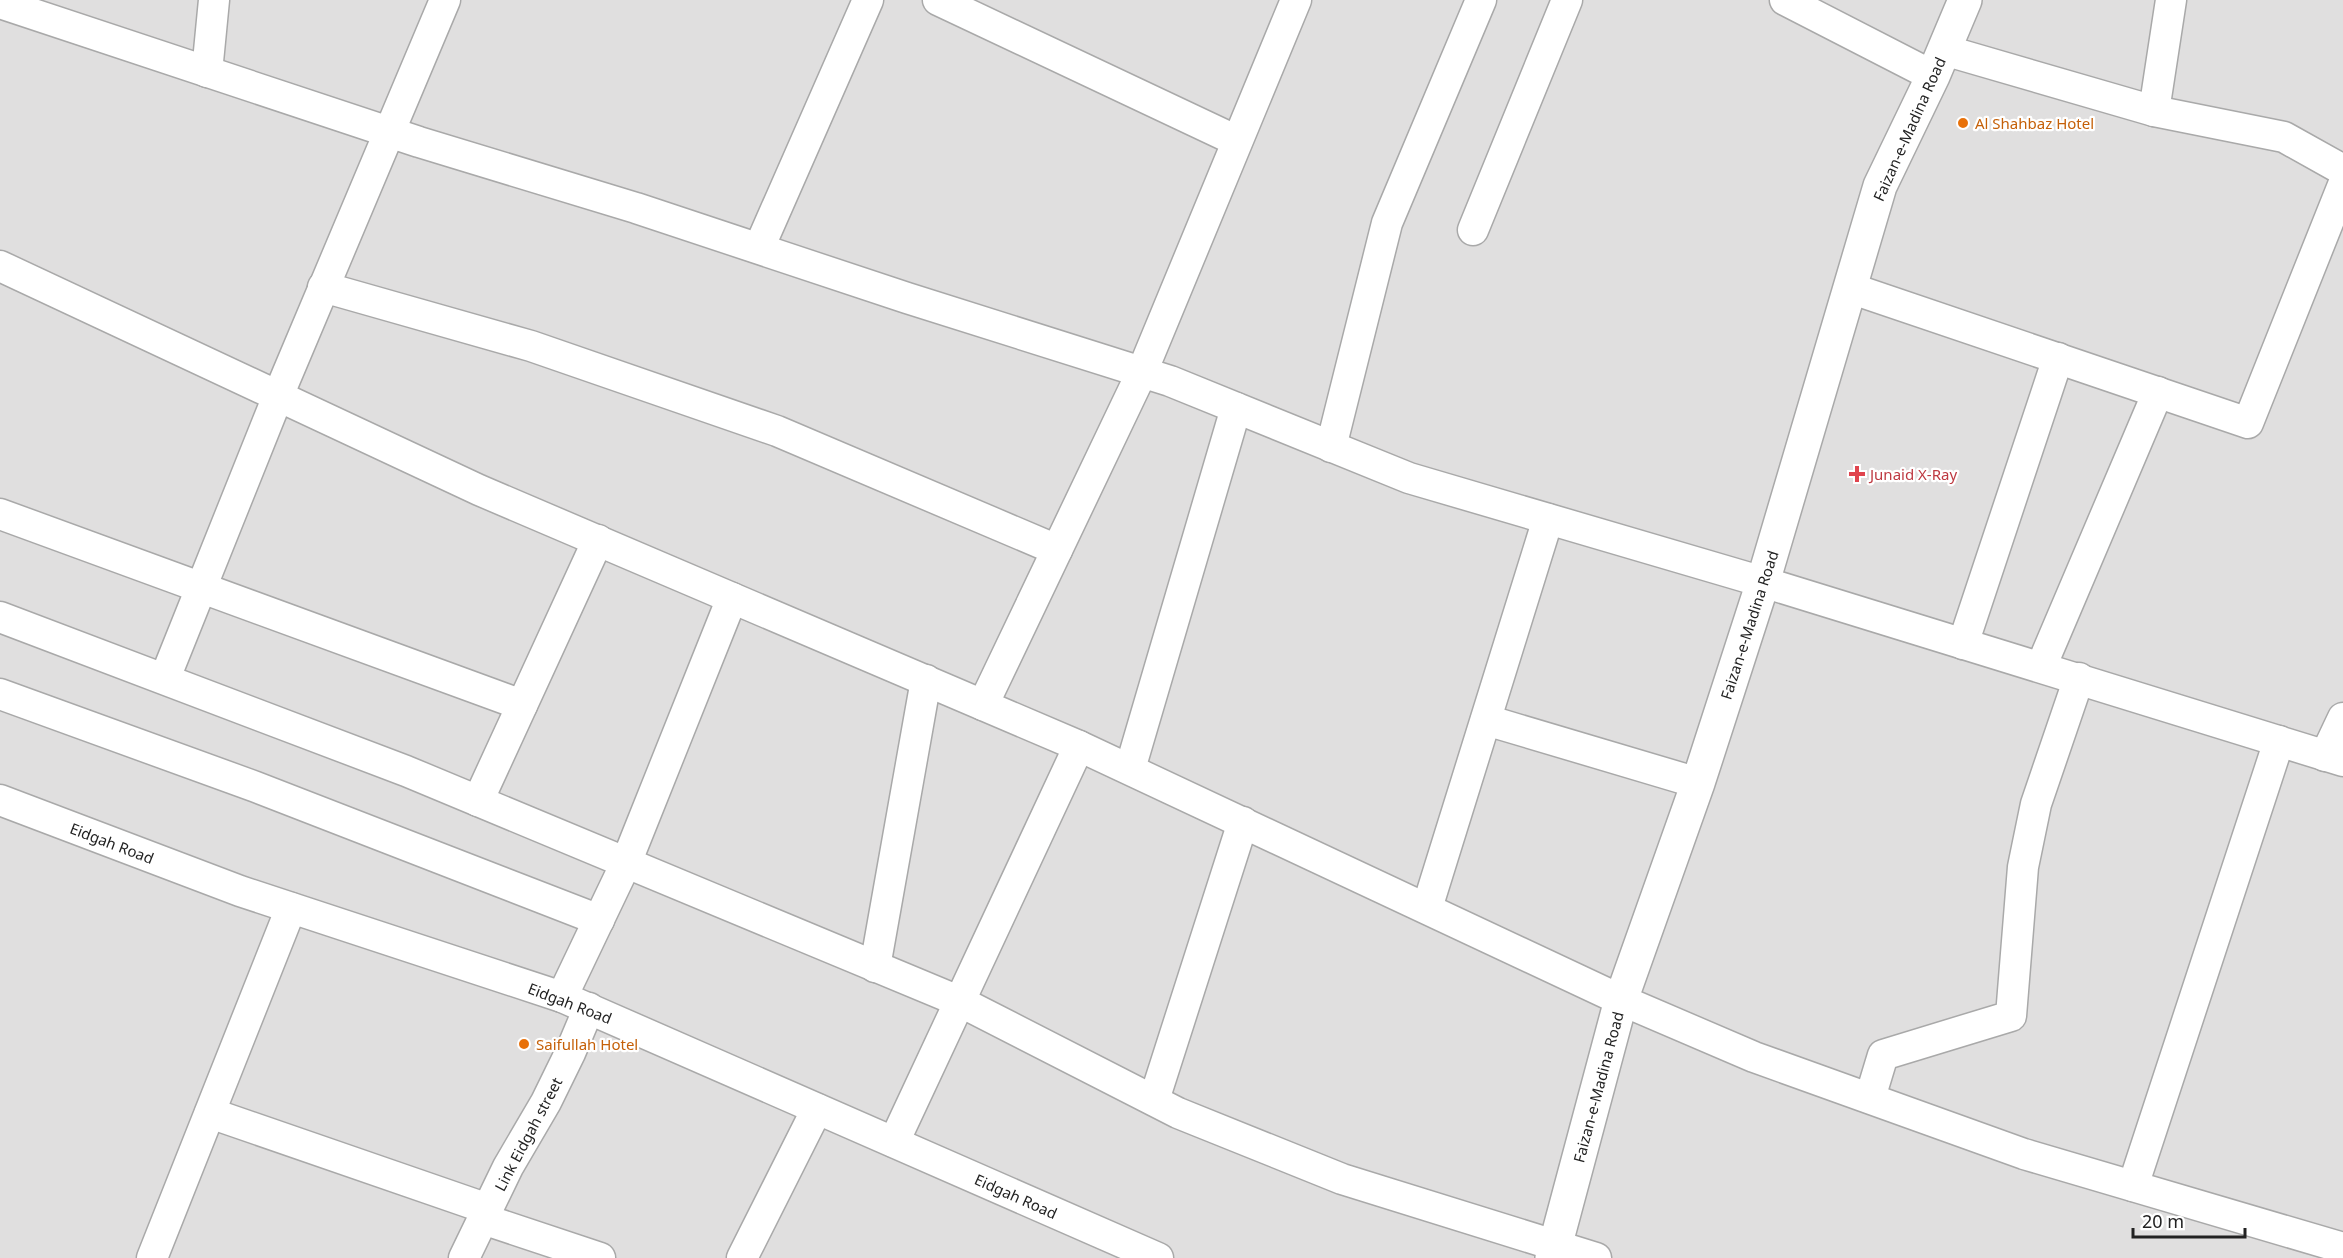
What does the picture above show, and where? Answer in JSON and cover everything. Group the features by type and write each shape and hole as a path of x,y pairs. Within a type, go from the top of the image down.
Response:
{"street":[{"path":"207,72 214,0"},
{"path":"165,678 387,132 445,0"},
{"path":"759,249 868,0"},
{"path":"938,0 1238,141"},
{"path":"983,705 1142,372 1296,0"},
{"path":"1331,447 1387,223 1481,0"},
{"path":"1473,230 1567,0"},
{"path":"1785,0 1939,63 2154,111 2284,137 2343,170"},
{"name":"Faizan-e-Madina Road","path":"1554,1252 1621,1000 1698,783 1763,582 1880,186 1939,63 1965,0"},
{"path":"2154,111 2171,0"},
{"path":"0,3 387,132 636,208 907,298 1142,372 1409,478 1763,582 2079,678 2334,759 2343,718"},
{"path":"1850,288 2248,423 2343,185"},
{"path":"0,266 480,490 1079,746 1621,1000 1754,1057 2024,1154 2343,1248"},
{"path":"323,287 531,346 777,431 1057,550"},
{"path":"1963,644 2058,358"},
{"path":"2041,667 2158,392"},
{"path":"1130,769 1236,408"},
{"path":"0,514 522,705"},
{"path":"1426,908 1548,519"},
{"path":"478,801 598,540"},
{"name":"Link Eidgah street","path":"464,1258 508,1167 546,1102 570,1053 576,1003 599,920 626,863 732,598"},
{"path":"0,617 406,771 961,1002 1178,1113 1342,1179 1554,1252 1596,1258"},
{"path":"1870,1098 1883,1055 2011,1016 2025,856 2036,804 2079,678"},
{"path":"875,967 926,680"},
{"path":"0,694 256,787 599,920"},
{"path":"1486,720 1698,783"},
{"path":"2133,1186 2279,741"},
{"path":"894,1142 1079,746"},
{"name":"Eidgah Road","path":"0,800 240,891 576,1003 1158,1258"},
{"path":"1154,1100 1243,822"},
{"path":"152,1258 291,908"},
{"path":"742,1258 818,1109"},
{"path":"210,1113 600,1258"}],"shaded area":[{"path":"0,0 2343,0 2343,1258 0,1258"}],"place":[{"name":"Al Shahbaz Hotel","path":"1963,123"},
{"name":"Junaid X-Ray","path":"1857,474"},
{"name":"Saifullah Hotel","path":"524,1044"}]}
